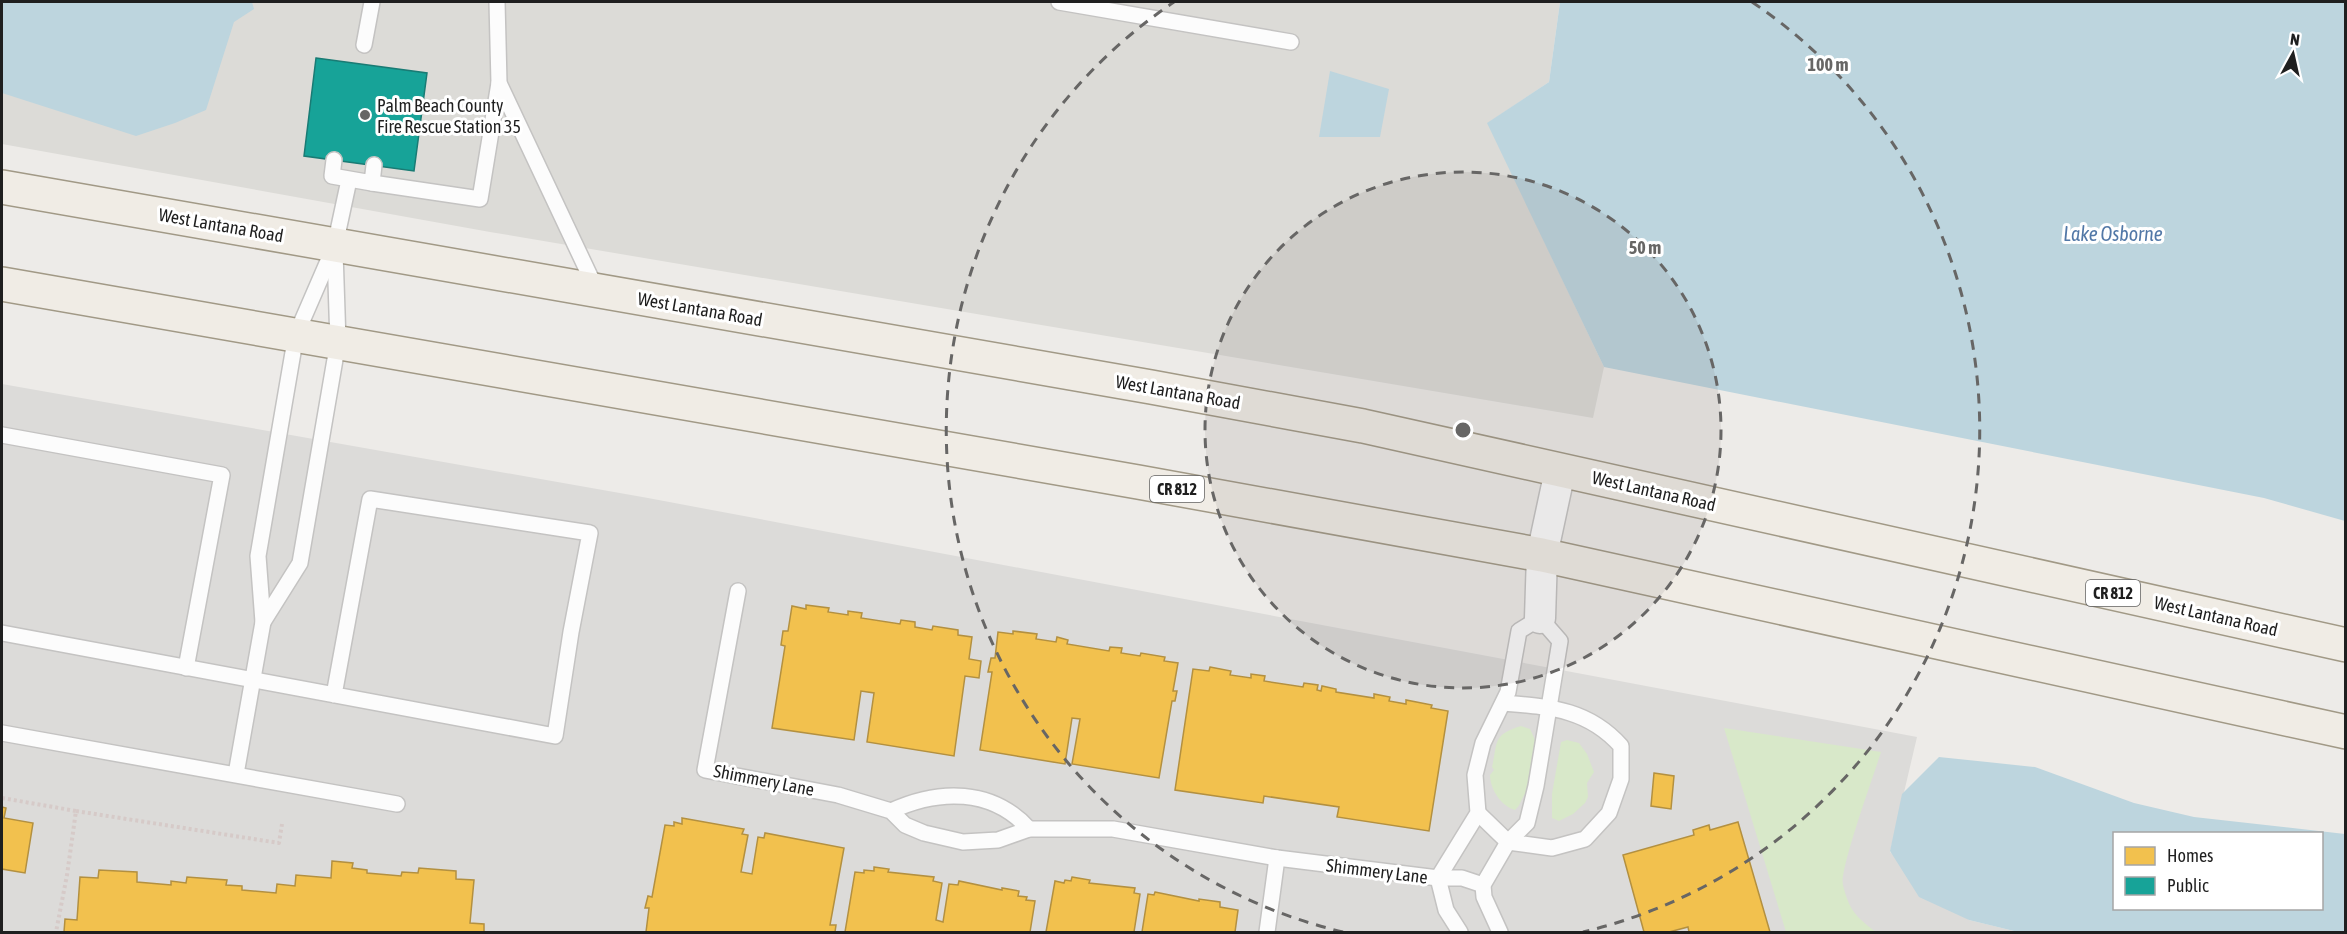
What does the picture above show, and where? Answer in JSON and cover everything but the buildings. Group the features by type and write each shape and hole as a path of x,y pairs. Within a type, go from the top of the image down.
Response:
{"main road":[{"name":"West Lantana Road","path":"2,187 1363,426 2346,645"},
{"name":"CR 812","path":"2,284 1542,555 2346,732"}],"street":[{"path":"1540,618 1542,555 1560,471"}],"lane":[{"path":"364,45 372,2"},
{"path":"334,160 332,176 480,199 499,83 497,2"},
{"path":"1059,2 1291,42"},
{"path":"499,83 597,291"},
{"path":"372,183 374,165"},
{"path":"236,774 263,622 258,556 296,335 334,245 350,180"},
{"path":"263,622 300,563 338,342 334,245"},
{"path":"2,435 222,475 186,668"},
{"path":"2,633 186,668 555,736 571,632 590,533 370,500 334,695"},
{"name":"Shimmery Lane","path":"738,591 705,770 838,795 891,811 905,825 924,833 963,842 998,840 1029,829 1113,829 1277,858 1438,879 1478,813"},
{"path":"1500,933 1482,885 1508,842 1527,823 1536,786 1550,707 1560,641 1540,618 1519,632 1504,703 1483,743 1475,775 1478,813 1508,842 1552,848 1585,839 1609,813 1621,778 1621,746 1609,733 1569,711 1550,707 1504,703"},
{"path":"2,734 397,804"},
{"path":"891,811 926,799 964,796 995,802 1016,814 1029,829"},
{"path":"1267,933 1277,858"},
{"path":"1460,933 1446,910 1438,879 1462,878 1482,885"}],"path":[{"path":"2,798 279,843 282,824"},
{"path":"56,933 76,811"}],"shaded area":[{"path":"2,2 1560,2 1549,82 1488,123 1604,367 1593,418 490,232 2,144"},
{"path":"2,384 648,498 1917,737 1890,852 1969,920 2018,932 2,932"}],"green space":[{"path":"1521,726 1530,729 1536,742 1528,778 1529,790 1515,810 1505,805 1497,796 1490,775 1494,770 1492,767 1498,740 1505,733"},
{"path":"1724,728 1881,752 1843,876 1843,885 1851,907 1858,917 1876,932 1786,932"},
{"path":"1567,740 1579,743 1587,754 1594,772 1587,783 1588,797 1585,803 1573,814 1559,821 1552,818 1552,794 1561,742"}],"water":[{"path":"2,2 252,2 254,9 234,22 206,110 136,136 2,93"},
{"name":"Lake Osborne","path":"1560,2 2345,2 2345,521 2264,498 1604,367 1487,123 1549,82"},
{"path":"1330,71 1389,89 1380,137 1319,137"},
{"path":"1939,757 2035,767 2134,803 2194,817 2345,834 2345,932 2018,932 1969,920 1919,897 1890,851 1902,794"}],"place":[{"name":"Palm Beach County Fire Rescue Station 35","path":"365,115"}]}
